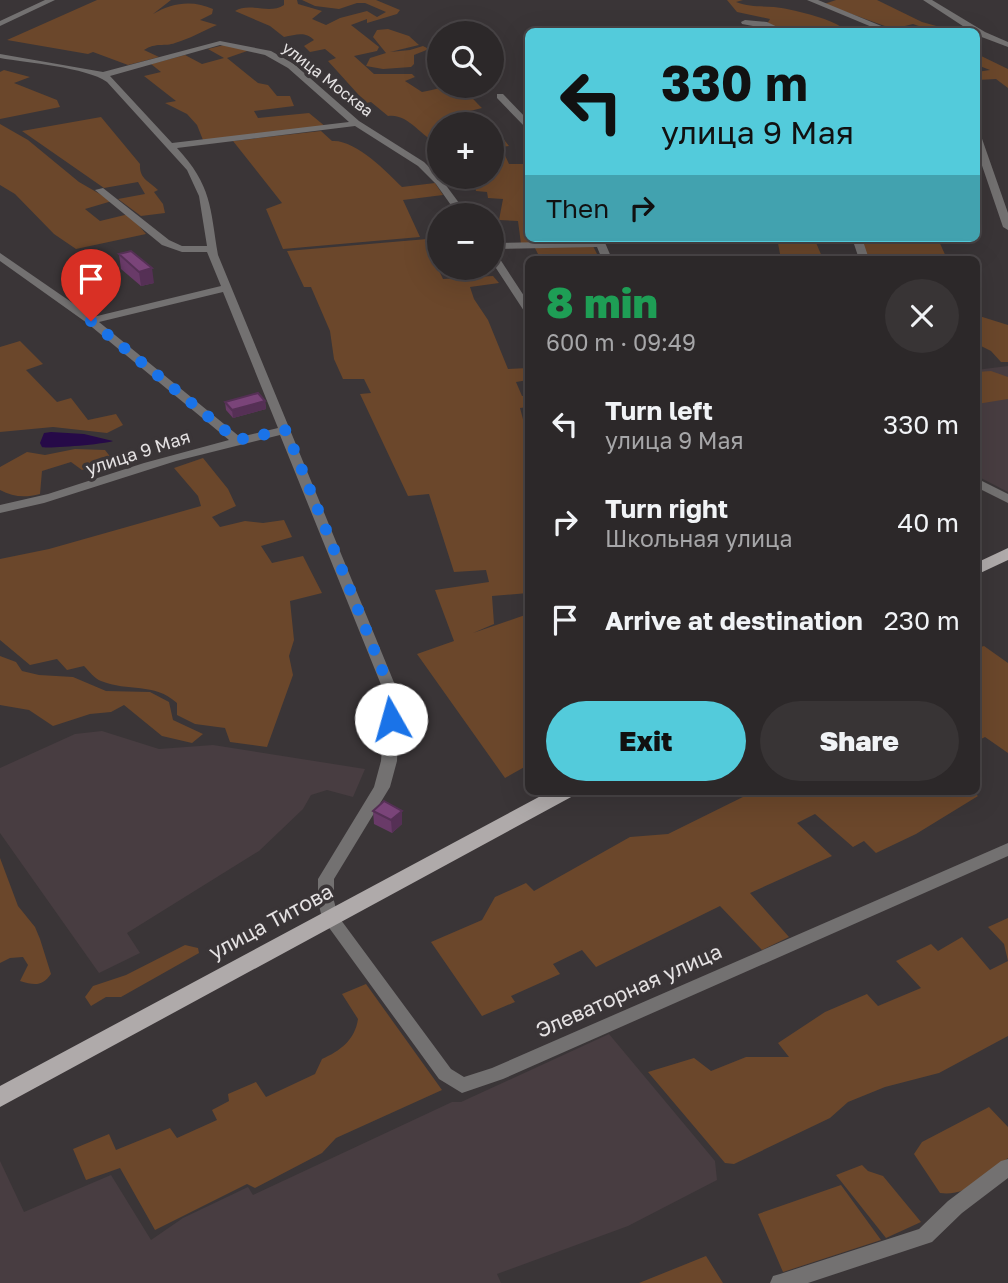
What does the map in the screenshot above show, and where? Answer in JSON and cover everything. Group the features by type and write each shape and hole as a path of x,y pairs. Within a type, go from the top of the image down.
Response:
{"main road":[{"path":"980,568 1008,553"},
{"name":"улица Титова","path":"0,1097 559,795"}],"street":[{"path":"0,24 51,0"},
{"path":"811,0 882,28"},
{"path":"927,0 970,28"},
{"path":"745,22 774,28"},
{"path":"980,34 1008,45"},
{"name":"улица Москва","path":"103,75 220,43 236,44 278,57 356,123 431,173 454,203"},
{"path":"0,56 103,75 191,169 204,196 212,249 393,697 389,761 382,787 326,879 330,918"},
{"path":"502,98 525,122"},
{"path":"171,146 356,123"},
{"path":"980,148 1008,227"},
{"path":"100,190 133,214 164,244 192,250 212,249"},
{"path":"504,245 577,242"},
{"path":"0,256 91,321 237,440"},
{"path":"504,274 525,305"},
{"path":"91,321 228,288"},
{"name":"улица 9 Мая","path":"0,509 70,493 103,480 237,440 286,430"},
{"path":"980,484 1008,499"},
{"name":"Элеваторная улица","path":"330,918 423,1048 445,1074 462,1085 509,1069 1008,849"},
{"path":"780,1283 925,1236 955,1207 1008,1167"}],"shaded area":[{"path":"97,0 171,0 153,14 175,5 198,4 213,9 212,14 200,20 217,25 171,44 148,48 144,50 159,57 128,65 93,52 88,54 7,40"},
{"path":"284,0 297,0 298,4 322,11 312,19 326,25 340,18 367,11 377,17 386,12 365,3 339,9 315,6 302,0 376,0 400,10 397,14 367,23 367,19 351,25 379,47 377,51 354,56 374,74 412,74 415,77 405,81 422,92 427,91 427,98 472,98 482,108 471,112 427,112 427,137 408,121 388,116 371,102 366,103 328,61 336,58 325,49 310,52 304,46 314,40 311,37 300,34 284,37 270,26 235,11 247,8 272,9 284,5"},
{"path":"727,0 743,0 736,2 800,12 843,28 777,28 767,24 770,19 737,12"},
{"path":"836,0 877,0 922,22 952,28 924,28 913,24 890,28 824,4"},
{"path":"388,29 409,36 419,45 390,52 423,46 427,50 414,55 414,64 411,67 383,69 366,66 370,58 386,53 373,37 377,30"},
{"path":"224,45 250,50 227,58 258,83 268,85 277,96 290,96 294,106 254,111 258,118 309,113 326,127 203,140 197,125 187,114 165,103 176,101 144,76 161,72 151,64 185,55 202,64 224,58 208,49"},
{"path":"980,55 1008,69 1008,88 996,79 980,80 980,72 990,70 980,66"},
{"path":"4,70 30,77 14,83 57,100 60,107 0,119 0,72"},
{"path":"101,117 140,164 143,176 158,190 154,192 163,204 165,213 141,216 118,199 145,194 138,182 104,188 22,131"},
{"path":"0,124 28,140 79,182 112,201 85,209 100,221 129,214 146,234 76,249 54,234 15,194 0,185"},
{"path":"321,131 332,141 351,145 360,151 402,187 427,184 427,189 439,189 443,195 403,200 420,237 283,249 266,209 282,203 233,141"},
{"path":"504,153 509,164 524,164 525,242 547,243 521,244 518,221 504,220 503,199 488,198 487,192 476,191 504,189"},
{"path":"427,239 427,280 496,280 499,283 470,287 474,299 488,320 508,369 525,368 525,380 516,382 522,396 525,396 525,407 520,408 525,427 525,593 492,596 494,624 473,633 525,615 525,767 505,778 417,654 454,641 435,590 489,582 486,570 454,572 429,494 408,496 360,394 371,393 364,379 343,379 334,359 330,331 311,287 304,287 287,251"},
{"path":"778,242 816,242 822,256 780,256"},
{"path":"862,242 939,242 946,256 867,256"},
{"path":"534,246 593,246 597,254 565,256 539,256"},
{"path":"980,316 1008,325 1008,362 1001,362 991,351 980,346"},
{"path":"20,341 43,364 26,370 57,402 71,398 88,420 116,414 123,425 107,433 53,427 0,432 0,347"},
{"path":"1008,366 1008,492 980,478 980,370"},
{"path":"991,371 1008,377 1008,399 980,404 980,372"},
{"path":"44,433 84,434 113,441 42,447 40,443"},
{"path":"75,449 105,450 112,459 82,470 71,462 42,471 40,494 19,496 0,490 0,467 27,452 45,455"},
{"path":"203,458 228,489 236,506 212,517 220,527 245,521 263,523 284,520 292,537 261,546 272,563 303,556 322,593 290,601 294,640 289,656 293,675 267,747 230,742 225,728 195,724 177,715 177,703 168,696 101,681 84,666 67,670 57,659 30,665 0,640 0,559 49,549 201,506 198,496 174,468"},
{"path":"984,646 1008,663 1008,753 985,737 980,740 980,647"},
{"path":"0,656 16,662 22,671 73,677 106,691 150,692 169,702 173,720 203,734 192,743 162,736 124,705 111,712 90,714 53,726 29,710 0,705"},
{"path":"102,731 159,749 213,745 365,769 353,797 327,790 311,795 303,809 259,851 127,933 140,953 99,973 0,833 0,768 75,734"},
{"path":"747,795 978,796 916,834 876,853 864,841 853,847 815,814 797,823 832,856 750,893 789,937 762,950 720,906 596,967 582,950 553,964 560,974 511,996 515,1002 482,1016 431,942 482,920 495,897 526,883 534,891 630,837 668,834"},
{"path":"0,858 18,906 35,927 40,939 51,974 41,983 20,981 28,965 23,957 10,958 0,963"},
{"path":"1008,918 1008,961 1004,944 988,927"},
{"path":"962,937 990,970 1008,961 1008,1036 939,1073 885,1087 848,1102 830,1118 734,1164 725,1163 648,1072 694,1058 711,1071 746,1057 789,1057 778,1043 825,1012 867,994 878,1006 921,988 896,961 931,944 938,951"},
{"path":"185,945 198,948 199,953 121,997 106,997 91,1006 85,997 93,986 126,975"},
{"path":"366,984 442,1090 336,1138 322,1153 255,1188 247,1184 155,1230 120,1168 86,1180 73,1149 109,1134 116,1150 170,1128 177,1138 217,1120 212,1110 229,1101 228,1094 256,1082 266,1097 315,1074 322,1059 346,1044 354,1033 358,1019 342,994"},
{"path":"609,1034 715,1161 717,1180 628,1226 497,1274 501,1283 0,1283 0,1161 24,1212 111,1175 151,1240 183,1218 248,1187 253,1195 452,1102 461,1102"},
{"path":"989,1107 1008,1127 1008,1158 969,1188 940,1193 914,1154 922,1142"},
{"path":"862,1165 868,1171 883,1176 921,1222 886,1238 836,1175"},
{"path":"841,1185 881,1240 783,1272 758,1214"},
{"path":"706,1256 723,1283 639,1283"}],"building":[{"path":"131,251 152,268 139,272 119,254"},
{"path":"258,393 265,401 232,410 225,402"},
{"path":"384,801 402,811 391,820 373,811"}],"route":[{"path":"91,321 237,440 286,430 393,697 391,719"}]}
